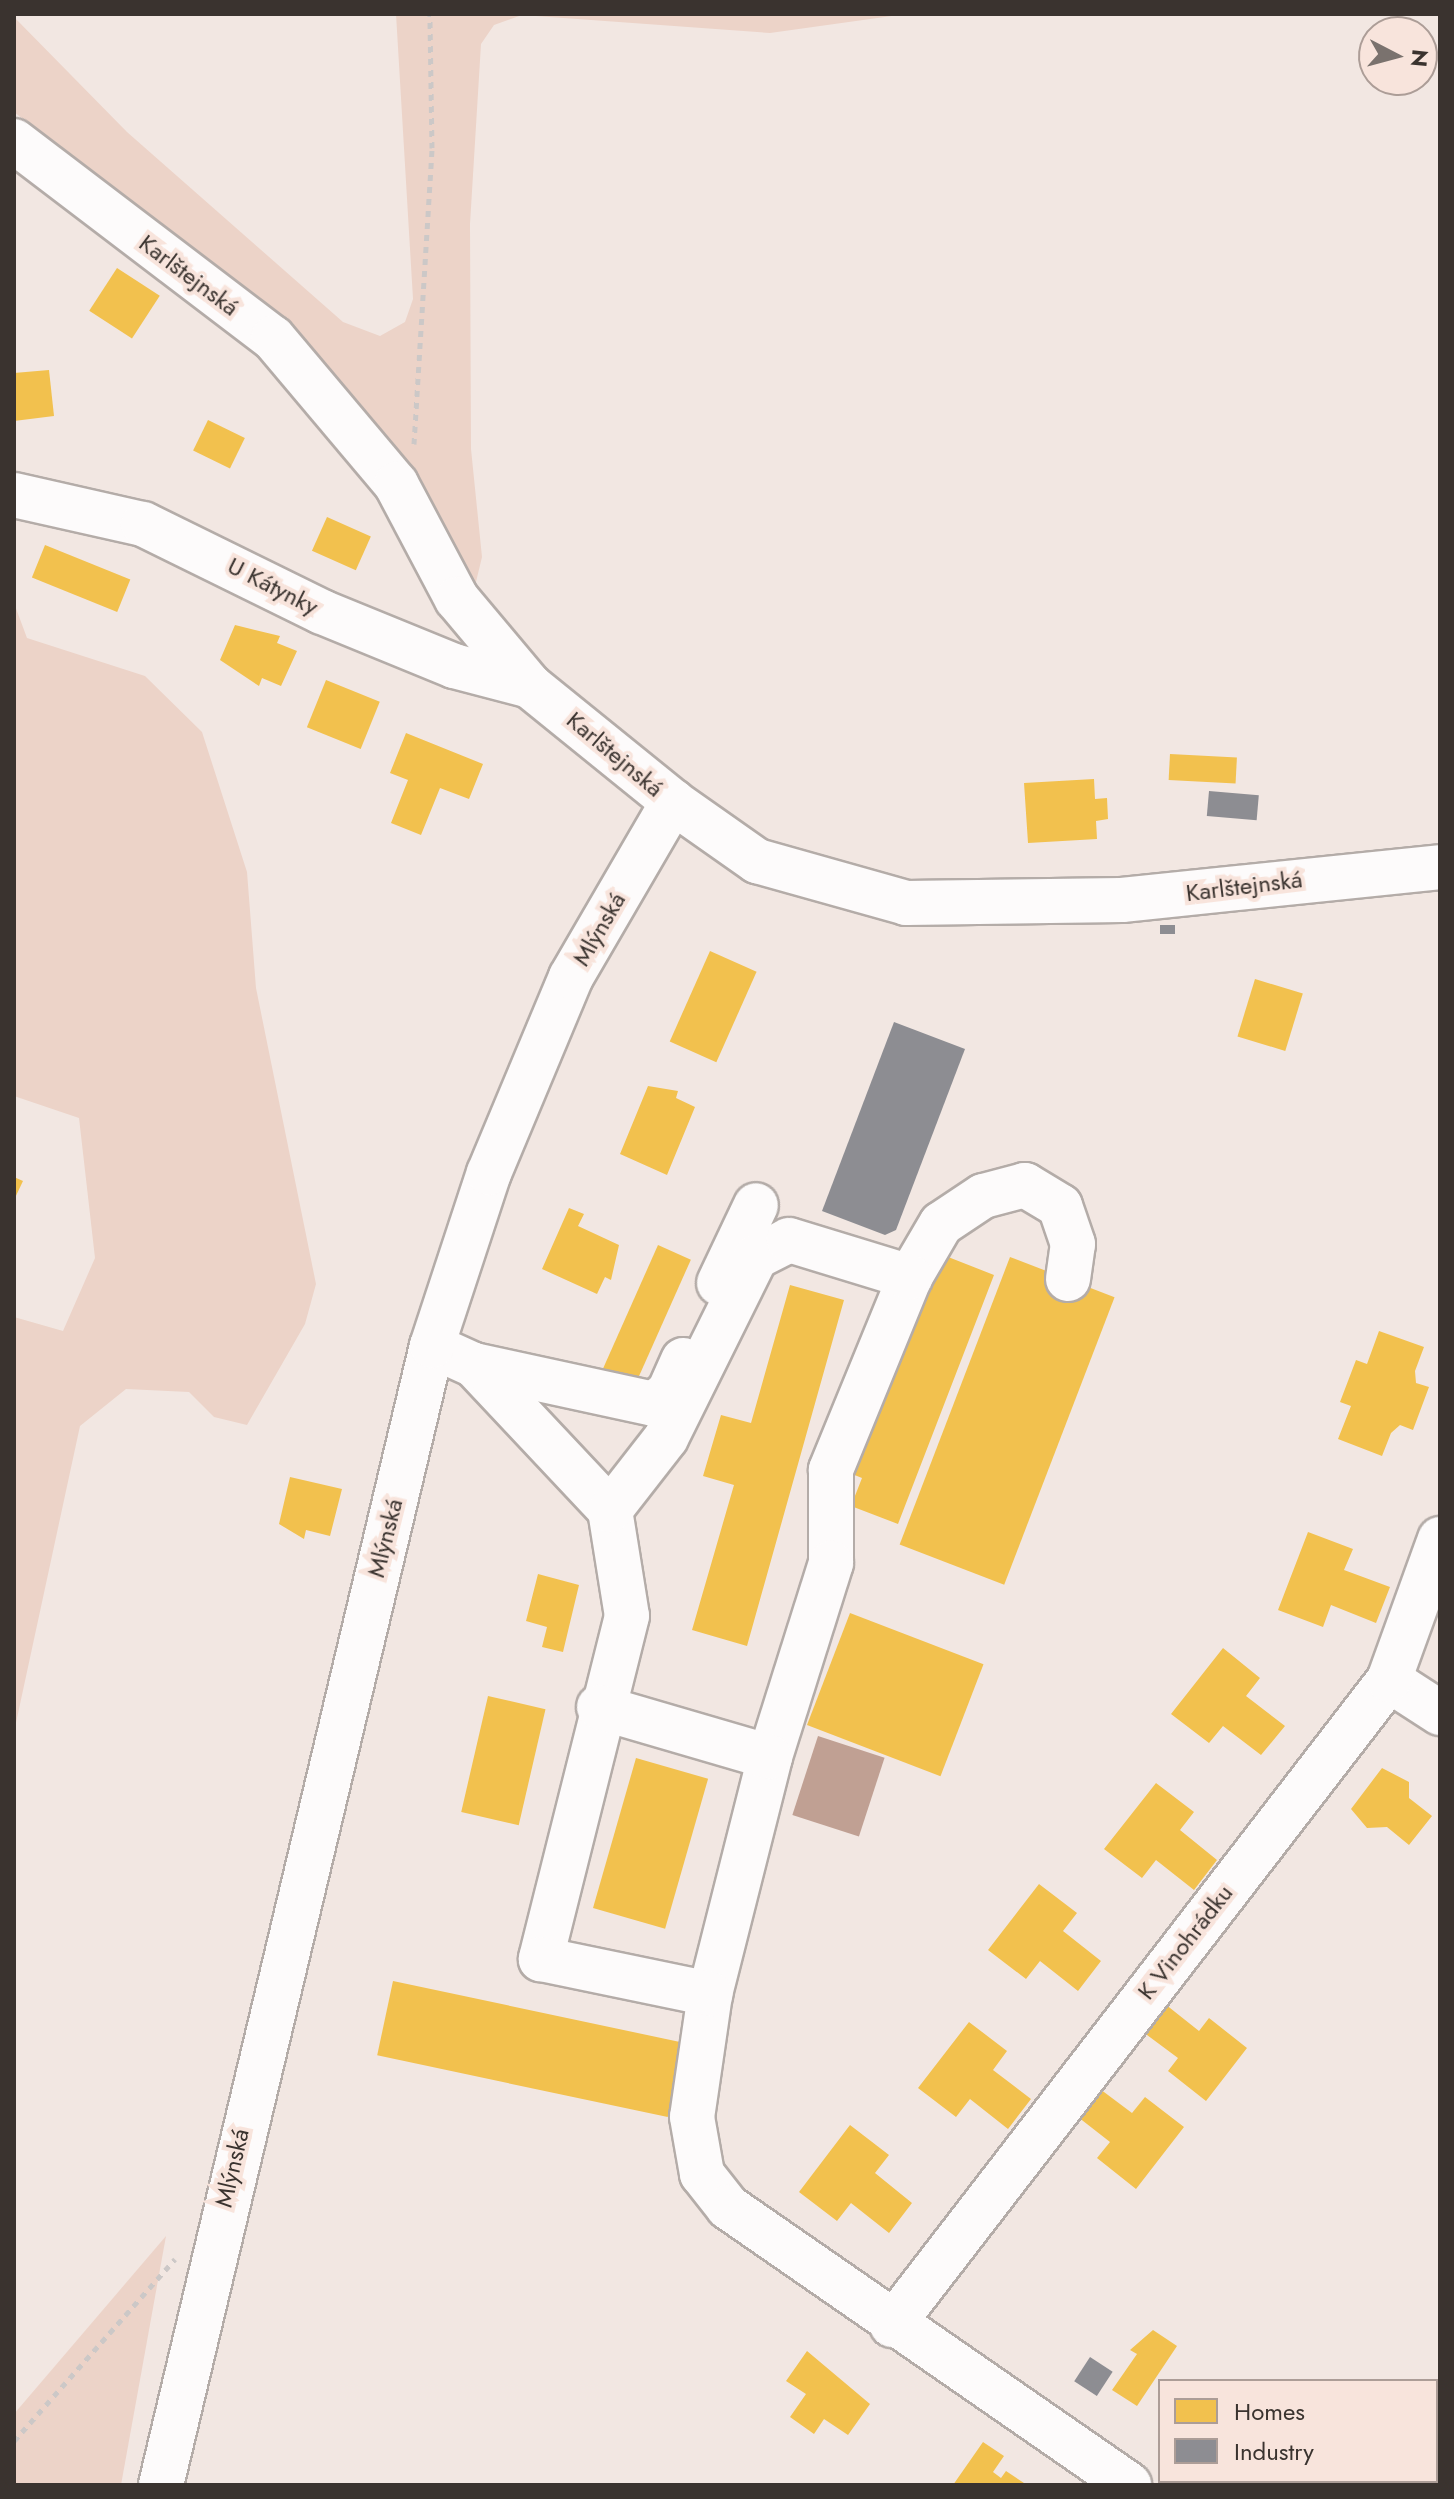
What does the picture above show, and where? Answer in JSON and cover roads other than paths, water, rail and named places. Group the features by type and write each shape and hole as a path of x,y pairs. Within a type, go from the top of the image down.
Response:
{"street":[{"name":"Karlštejnská","path":"14,141 273,338 396,484 457,599 530,686 673,802 757,861 906,903 1122,900 1440,867"},
{"name":"U Kátynky","path":"14,495 143,524 322,612 454,666 530,686"},
{"name":"Mlýnská","path":"161,2485 199,2310 432,1346 489,1173 571,977 673,802"},
{"path":"1068,1279 1073,1244 1060,1206 1025,1185 983,1196 941,1224 910,1277 831,1470 831,1563 770,1757 710,1994 692,2117 702,2174 728,2207 892,2325 1129,2485"},
{"path":"432,1346 474,1365 654,1404 669,1392 756,1205"},
{"path":"610,1510 666,1438 756,1257 789,1240 910,1277"},
{"path":"474,1365 610,1510 627,1616 599,1707 541,1959 710,1994"},
{"name":"K Vinohrádku","path":"892,2325 1389,1680 1440,1539"},
{"path":"1389,1680 1440,1713"},
{"path":"599,1707 770,1757"}]}
